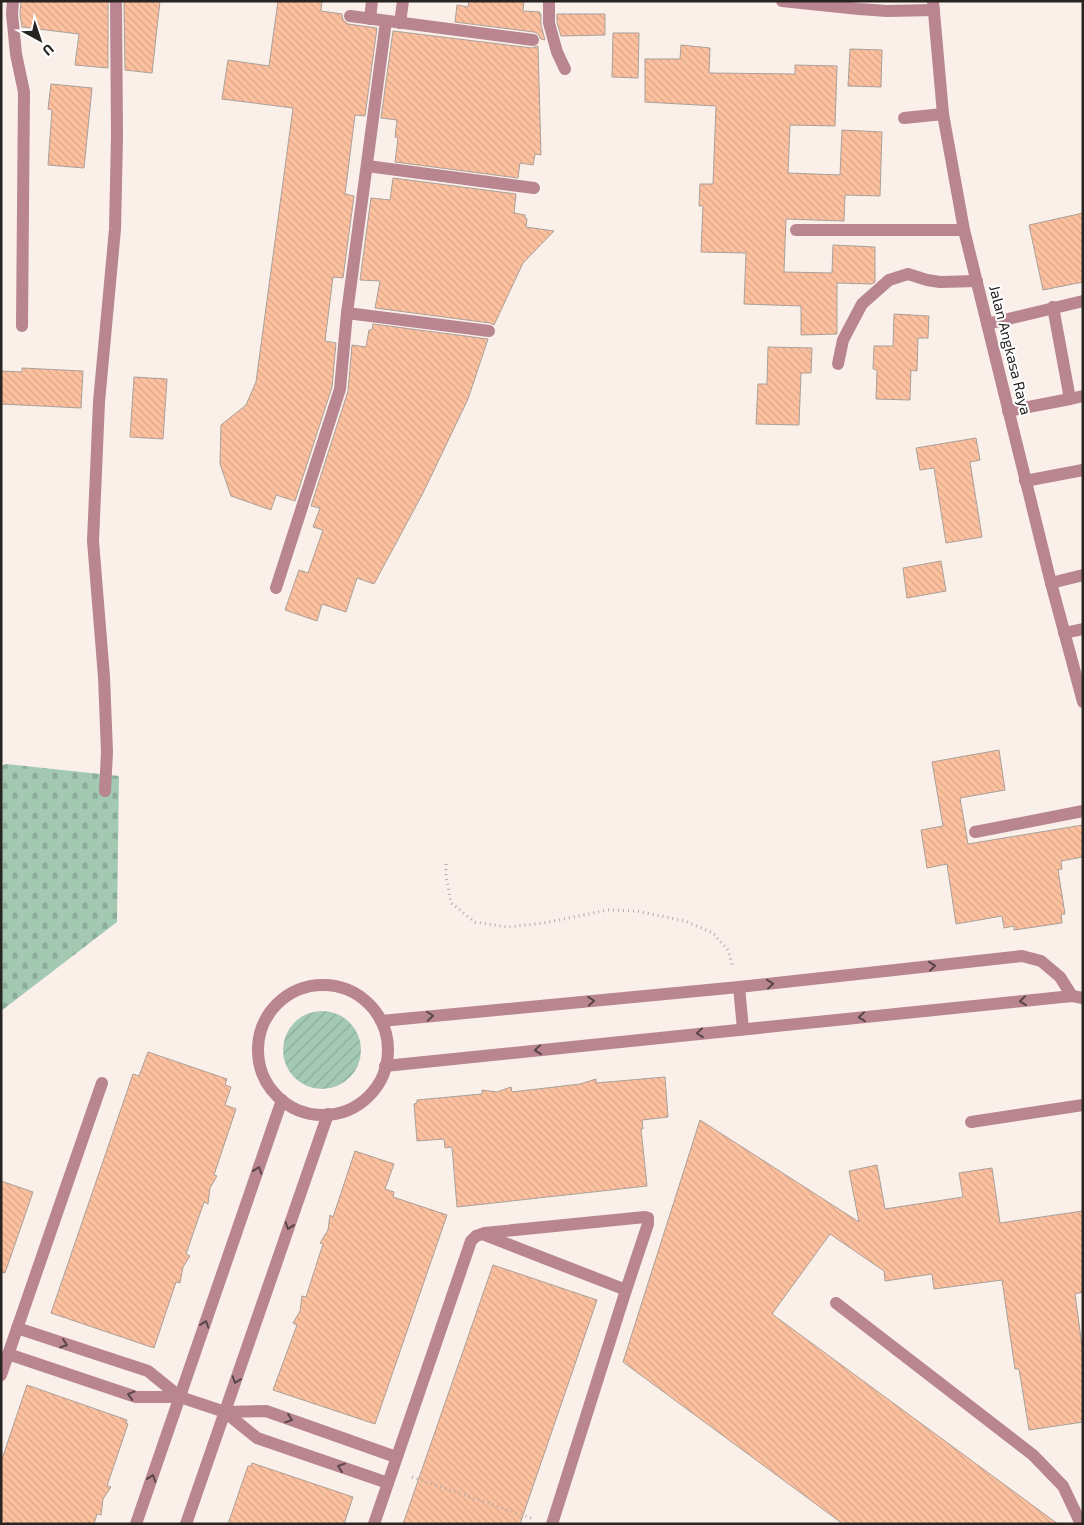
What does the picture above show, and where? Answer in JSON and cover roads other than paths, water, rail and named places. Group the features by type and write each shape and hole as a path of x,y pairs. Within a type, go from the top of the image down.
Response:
{"street":[{"path":"12,1 14,38 24,92 22,326"},
{"path":"105,790 107,752 104,677 93,541 99,402 115,229 117,137 116,1"},
{"path":"370,18 372,1"},
{"path":"400,22 403,1"},
{"path":"549,1 549,23 557,52 565,69"},
{"path":"782,1 859,9 934,6"},
{"name":"Jalan Angkasa Raya","path":"934,6 943,114 964,230 1025,481 1083,702"},
{"path":"350,16 533,40"},
{"path":"276,588 340,389 347,313 386,21"},
{"path":"904,118 943,114"},
{"path":"366,166 534,188"},
{"path":"796,230 964,230"},
{"path":"838,364 843,340 862,304 889,280 908,274 940,282 977,281"},
{"path":"987,324 1083,301"},
{"path":"1008,411 1076,397 1053,307"},
{"path":"347,313 489,331"},
{"path":"1025,481 1083,470"},
{"path":"1051,583 1083,575"},
{"path":"1064,633 1083,629"},
{"path":"975,832 1083,811"},
{"path":"381,1020 739,987 1022,956 1041,961 1060,977 1077,997"},
{"path":"328,985 345,988 360,996 372,1007 381,1020 387,1043 385,1066 379,1080 370,1093 358,1104 344,1111 328,1114 304,1112 282,1100 270,1088 262,1074 258,1058 258,1041 263,1025 271,1011 283,999 297,990 312,986 328,985"},
{"path":"739,987 743,1029"},
{"path":"385,1066 1077,997"},
{"path":"1,1375 102,1083"},
{"path":"136,1524 282,1100"},
{"path":"971,1122 1083,1105"},
{"path":"186,1524 328,1114"},
{"path":"374,1524 471,1241 476,1236 482,1234 645,1217 648,1218 648,1224 552,1524"},
{"path":"482,1234 626,1290"},
{"path":"836,1303 1033,1455 1063,1486 1081,1524"},
{"path":"17,1328 148,1371 180,1397"},
{"path":"8,1354 136,1397 180,1397 225,1412 266,1411 396,1457"},
{"path":"225,1412 256,1438 388,1483"}]}
